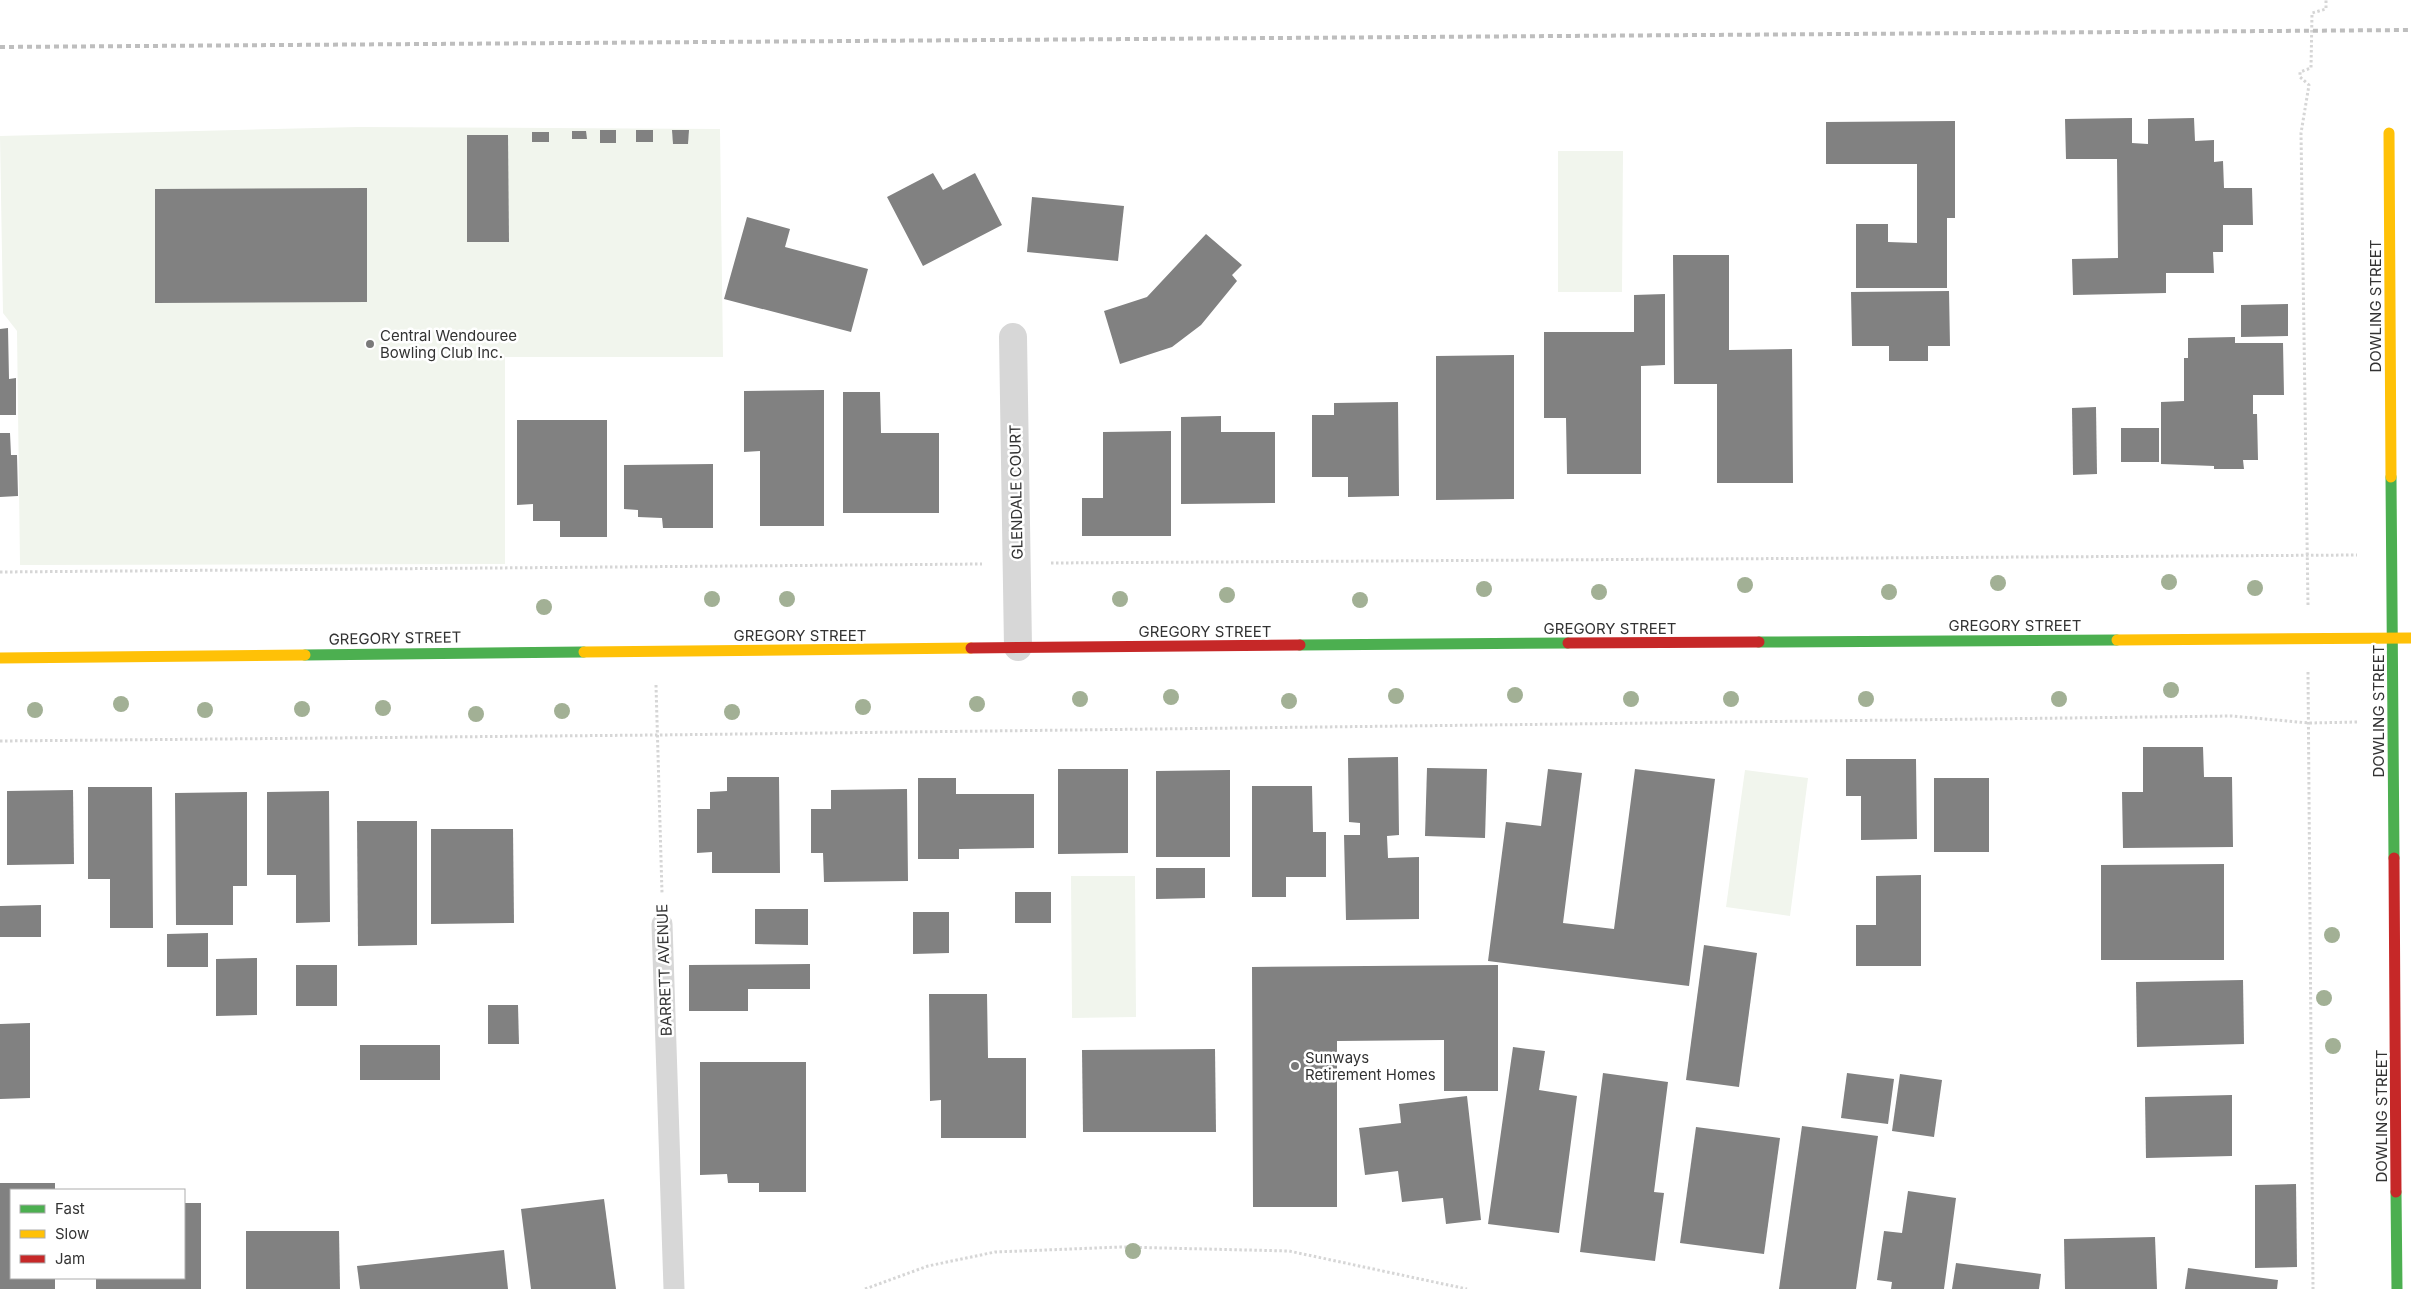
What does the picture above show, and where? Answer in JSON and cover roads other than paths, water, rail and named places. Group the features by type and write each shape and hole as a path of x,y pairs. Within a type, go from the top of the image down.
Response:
{"street":[{"name":"DOWLING STREET","path":"2389,133 2398,1289"},
{"name":"GLENDALE COURT","path":"1013,337 1018,647"},
{"name":"GREGORY STREET","path":"0,658 1018,647 2411,638"}],"lane":[{"name":"BARRETT AVENUE","path":"662,924 674,1289"}],"railway":[{"path":"0,47 2411,30"}],"place":[{"name":"Central Wendouree Bowling Club Inc.","path":"370,344"},
{"name":"Sunways Retirement Homes","path":"1295,1066"}]}
